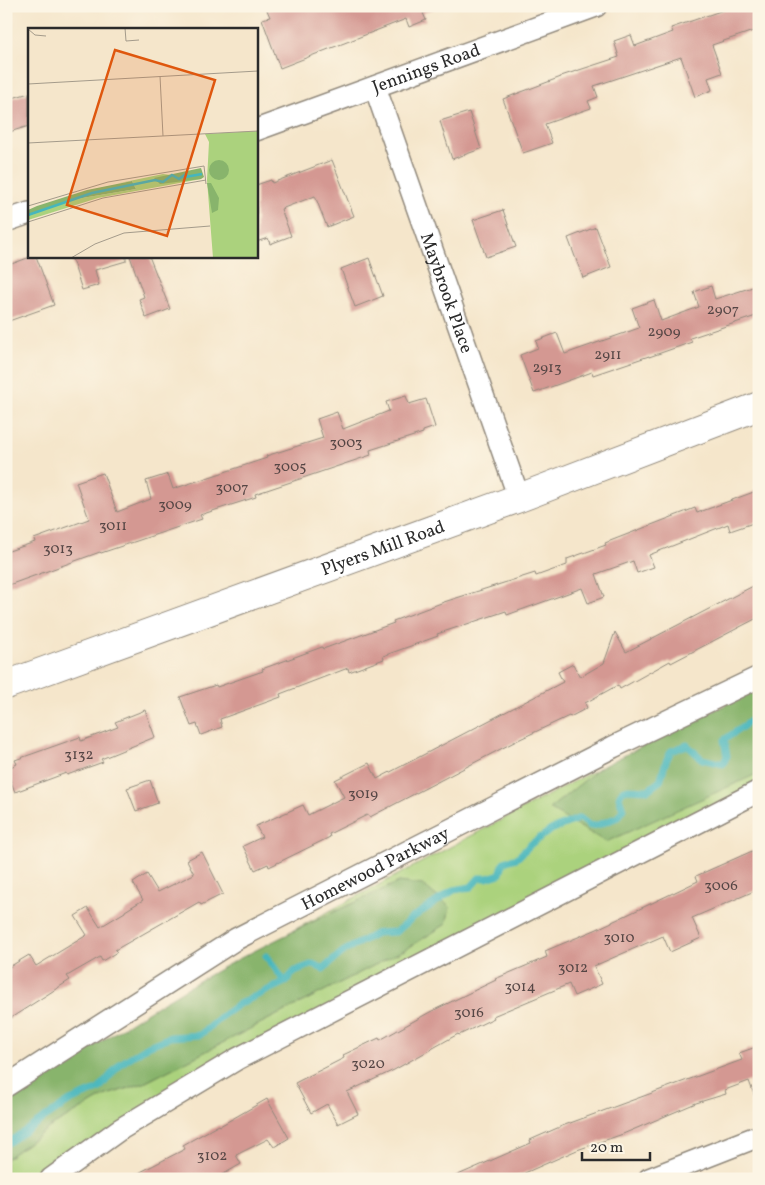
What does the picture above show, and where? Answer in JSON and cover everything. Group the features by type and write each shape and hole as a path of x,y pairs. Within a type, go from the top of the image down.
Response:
{"street":[{"name":"Jennings Road","path":"258,129 596,6"},
{"name":"Maybrook Place","path":"375,87 519,498"},
{"path":"6,221 28,212"},
{"name":"Plyers Mill Road","path":"6,685 519,498 759,406"},
{"name":"Homewood Parkway","path":"6,1086 236,939 614,747 759,676"},
{"path":"51,1179 120,1130 237,1059 759,791"},
{"path":"649,1179 759,1136"}],"green space":[{"path":"759,688 759,773 606,842 549,809 601,767"},
{"path":"601,767 550,809 759,773 759,781 45,1171 34,1179 6,1179 6,1159 50,1127 104,1096 144,1083 408,948 446,924 450,907 399,882 288,933"},
{"path":"399,882 423,885 450,907 446,924 408,948 144,1083 104,1096 50,1127 6,1159 6,1105 137,1018 218,970 285,935"}],"building":[{"path":"278,6 436,6 436,8 423,13 426,20 409,27 406,19 280,68 262,19 270,17 267,10"},
{"path":"735,6 759,6 759,29 712,45 722,73 708,78 712,90 695,97 681,57 594,86 598,97 588,101 591,108 545,124 552,143 523,153 503,99 561,76 619,57 614,41 631,35 635,46 673,32 671,28"},
{"path":"28,93 28,126 6,133 6,100"},
{"path":"469,112 481,149 452,159 440,121"},
{"path":"332,160 354,216 327,227 315,196 281,209 291,236 270,244 268,238 258,241 258,184 271,180 272,183"},
{"path":"503,210 516,247 486,257 473,220"},
{"path":"596,227 611,267 583,278 568,238"},
{"path":"28,258 37,258 54,305 6,322 6,266"},
{"path":"72,258 126,258 126,261 95,270 99,285 82,290"},
{"path":"131,258 150,258 170,309 146,318 139,299 144,297"},
{"path":"369,258 383,296 355,307 341,269"},
{"path":"759,285 759,315 690,338 692,342 649,357 593,375 592,372 534,393 520,355 538,348 536,341 557,333 565,354 639,328 632,308 654,300 661,321 699,307 694,292 711,286 715,299"},
{"path":"406,396 409,404 426,399 435,427 423,431 423,433 370,450 371,455 255,494 256,497 200,515 202,519 100,552 6,586 6,552 35,542 34,539 89,519 76,482 103,473 117,512 151,499 146,481 168,474 173,489 323,438 317,419 337,412 343,429 389,411 386,402"},
{"path":"759,490 759,521 730,531 728,524 649,555 654,567 637,573 633,561 596,574 604,597 588,603 582,588 507,615 506,611 437,634 438,636 383,656 384,659 349,672 348,668 280,694 281,697 220,719 222,727 201,735 197,724 191,726 180,697 216,685 217,687 263,671 262,669 394,623 393,621 444,602 535,573 536,576 567,565 567,559 606,545 605,543 695,508 697,513"},
{"path":"759,583 759,617 671,663 670,661 620,689 618,685 585,703 587,708 570,717 518,740 370,817 367,815 329,834 330,837 269,867 268,864 255,870 243,846 262,837 256,826 303,805 308,815 344,797 335,780 369,763 377,779 563,682 558,672 573,664 580,677 604,663 615,632 626,652"},
{"path":"145,710 155,737 101,759 103,762 67,775 66,773 15,792 6,769 17,764 15,760 80,737 81,741 118,727 115,722"},
{"path":"150,780 158,803 136,811 127,788"},
{"path":"759,848 759,889 692,918 701,938 670,952 663,936 594,966 602,984 574,996 569,984 493,1016 494,1018 458,1034 394,1070 347,1092 358,1114 338,1124 327,1104 311,1113 295,1083 344,1058 343,1055 379,1038 380,1040 495,979 547,957 545,951 595,930 698,881 696,876"},
{"path":"202,852 223,894 201,905 199,902 115,950 117,952 102,961 100,957 67,976 70,980 6,1021 6,969 29,955 36,966 87,935 75,916 88,908 100,927 143,900 133,883 147,874 158,892 194,874 187,860"},
{"path":"759,1046 759,1100 756,1100 749,1081 725,1090 726,1094 696,1103 623,1134 577,1150 511,1179 449,1179 531,1143 530,1140 562,1126 742,1060 739,1053"},
{"path":"267,1099 289,1138 274,1147 268,1139 236,1155 241,1164 215,1179 127,1179 185,1149 183,1145"}],"waterway":[{"path":"6,1144 70,1101 99,1089 120,1064 148,1046 170,1037 200,1035 239,1004 285,982 295,971 313,964 323,969 344,951 377,933 396,932 412,918 454,890 471,887 479,878 500,874 504,862 517,858 531,844 551,830 580,818 590,826 618,817 623,809 619,797 622,791 628,789 648,790 660,781 671,751 687,745 702,759 723,764 727,756 724,740 759,715"},
{"path":"759,729 755,734 759,735"},
{"path":"266,956 285,982"}]}
